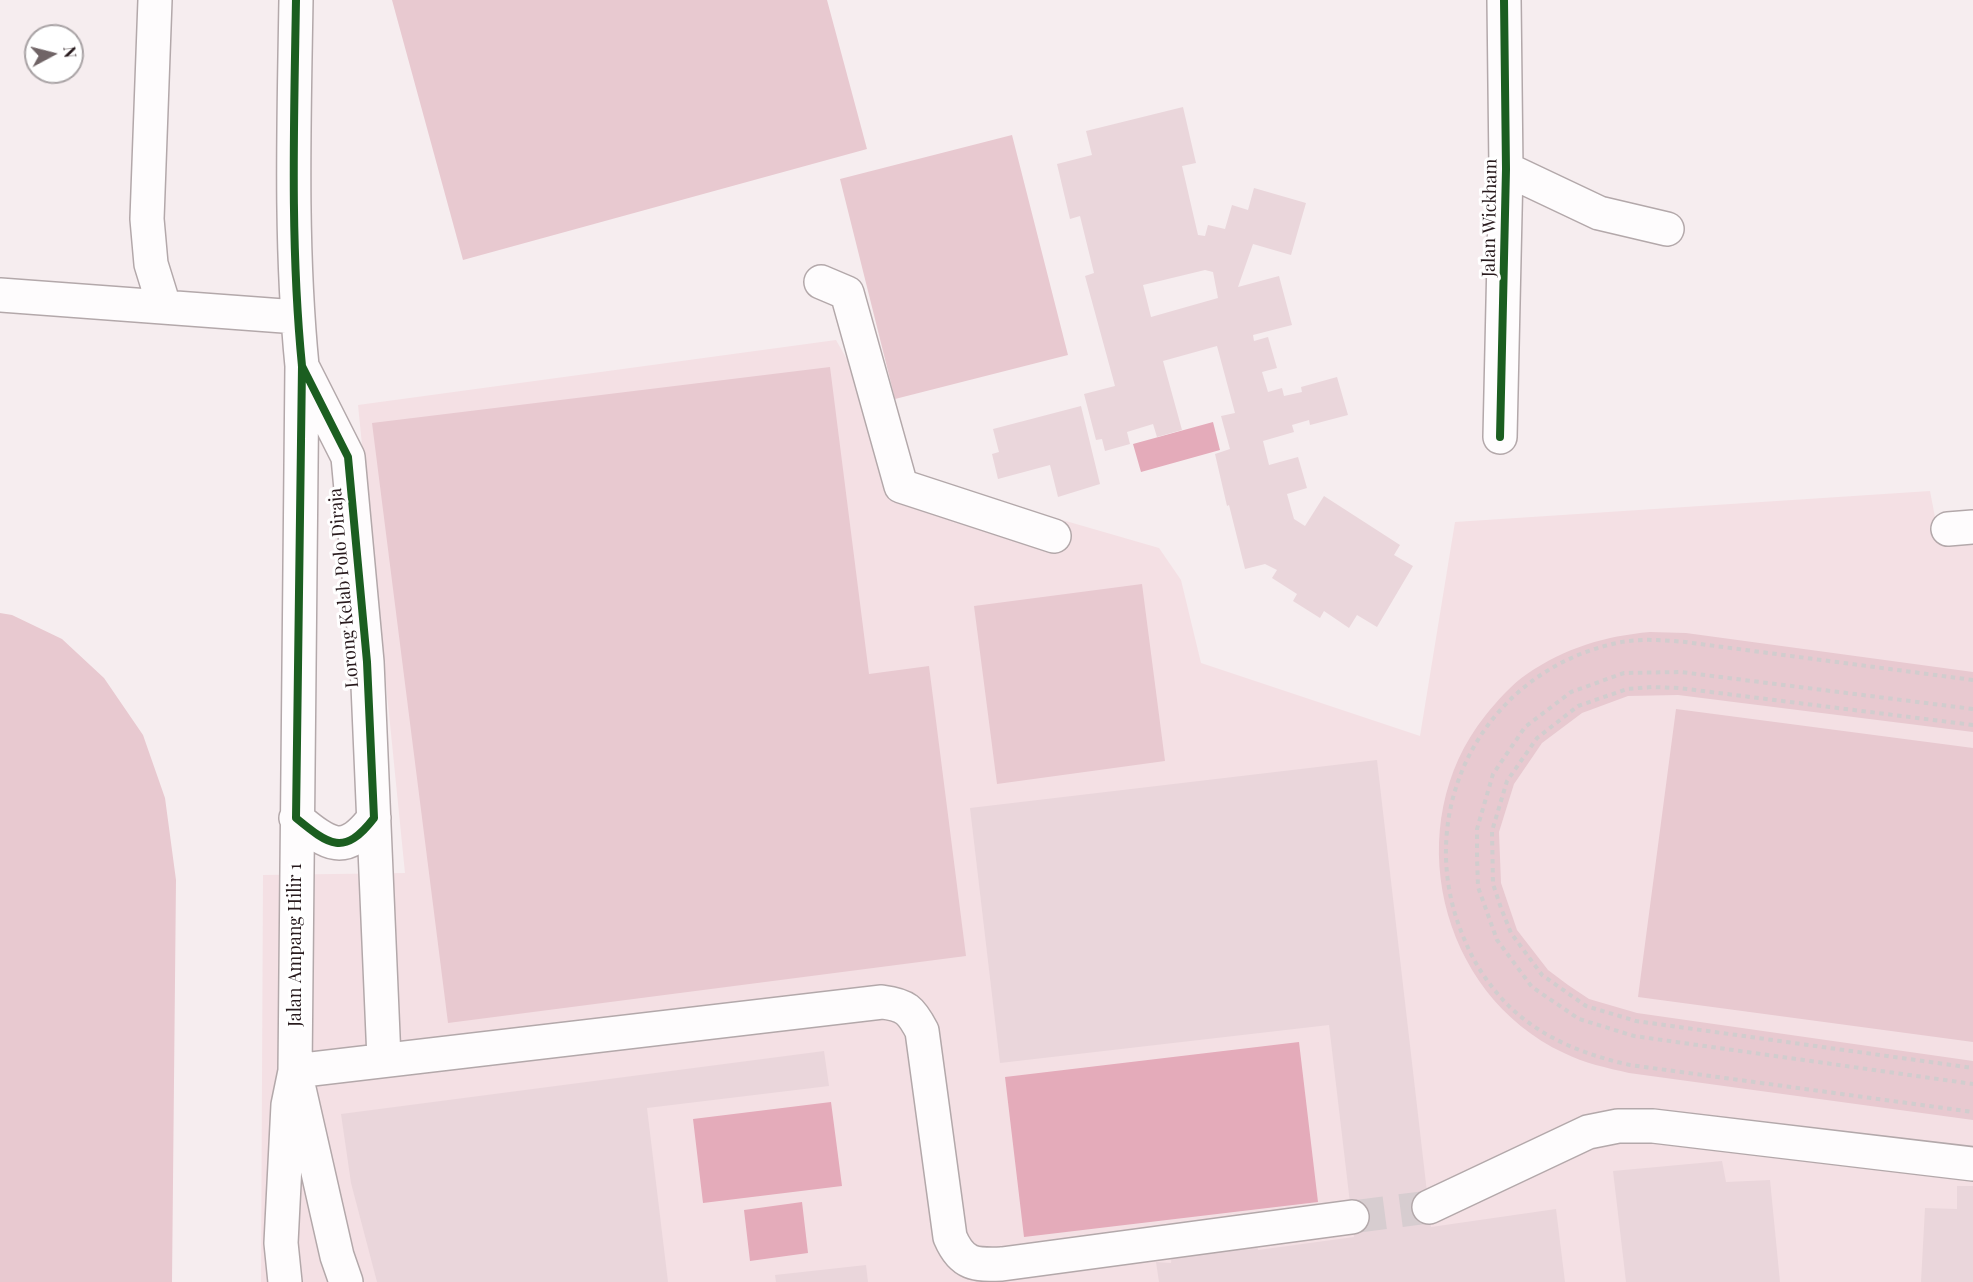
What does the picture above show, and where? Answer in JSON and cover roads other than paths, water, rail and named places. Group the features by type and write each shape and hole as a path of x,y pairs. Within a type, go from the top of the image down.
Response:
{"street":[{"path":"155,0 147,219 152,264 164,306"},
{"name":"Lorong Kelab Polo Diraja","path":"296,0 293,194 297,317 302,366 296,818"},
{"name":"Jalan Wickham","path":"1500,437 1506,169 1504,0"},
{"path":"1506,169 1599,213 1667,229"},
{"path":"821,282 847,293 901,486 1054,536"},
{"path":"0,295 297,317"},
{"name":"Lorong Kelab Polo Diraja","path":"302,366 348,457 367,662 374,818"},
{"path":"296,818 325,840 339,844 351,841 363,832 374,818"},
{"name":"Jalan Ampang Hilir 1","path":"295,1071 296,818"},
{"path":"374,818 384,1059"},
{"path":"295,1071 882,1002 900,1004 913,1014 922,1031 950,1237 956,1252 967,1260 982,1264 1002,1264 1352,1217"},
{"path":"285,1282 281,1231 288,1105 295,1071"},
{"path":"295,1071 337,1256 346,1282"},
{"path":"1429,1207 1588,1132 1618,1126 1653,1126 1973,1164"}],"tunnel":[{"path":"1352,1217 1429,1207"}]}
